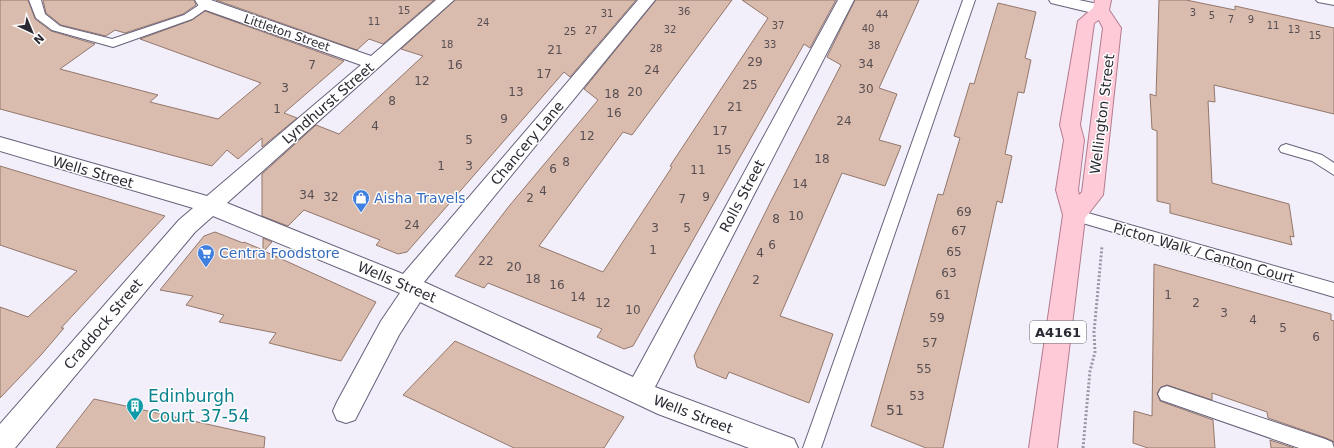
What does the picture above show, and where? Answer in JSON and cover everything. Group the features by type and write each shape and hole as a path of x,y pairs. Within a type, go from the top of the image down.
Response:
{"main road":[{"name":"Wellington Street","path":"1043,448 1074,216 1067,190 1074,140 1070,125 1086,21 1102,5 1112,28 1092,194 1074,216"}],"street":[{"name":"Lyndhurst Street","path":"210,205 446,0"},
{"name":"Chancery Lane","path":"346,411 411,287 647,0"},
{"name":"Rolls Street","path":"639,391 846,0"},
{"path":"1057,0 1102,5"},
{"name":"Littleton Street","path":"205,2 374,63"},
{"name":"Wells Street","path":"0,144 210,205 411,287 667,405 784,448"},
{"name":"Craddock Street","path":"0,445 187,226 210,205"}],"lane":[{"path":"35,0 40,16 56,28 113,43 188,17 205,2"},
{"path":"812,448 969,0"},
{"path":"1322,0 1334,2"},
{"path":"1286,150 1317,158 1334,170"},
{"name":"Picton Walk / Canton Court","path":"1074,216 1334,290"},
{"path":"1167,394 1325,448"}],"building":[{"path":"0,0 28,0 35,19 51,31 95,44 60,69 158,95 150,102 218,119 261,83 140,39 192,20 205,11 344,61 284,113 297,118 262,147 262,138 238,159 227,150 212,166 0,109"},
{"path":"43,0 194,0 196,5 183,14 125,33 115,30 106,36 61,25 46,13"},
{"path":"216,0 434,0 383,44 369,39 357,50"},
{"path":"455,0 636,0 570,77 564,72 407,252 398,254 376,245 380,240 304,210 288,226 262,216 262,174 316,125 339,134 423,56 401,49"},
{"path":"656,0 732,0 632,135 623,132 539,246 603,272 672,167 670,166 768,18 742,0 836,0 810,48 804,44 633,346 624,349 597,337 602,329 488,283 484,288 455,276 510,205 598,100 584,89"},
{"path":"855,0 919,0 879,88 897,94 879,140 901,146 885,186 842,173 780,316 833,334 809,403 729,372 726,379 697,367 694,356 841,65 827,57"},
{"path":"1159,0 1186,0 1235,10 1235,6 1334,28 1334,114 1214,85 1215,102 1208,101 1212,183 1289,204 1294,237 1290,236 1292,245 1170,213 1170,204 1157,201 1157,131 1152,129 1150,94 1156,96"},
{"path":"998,3 1036,12 1025,58 1031,60 1024,93 1018,92 1005,154 1012,156 1002,203 997,201 943,448 926,448 871,426 938,194 943,195 960,138 954,136 970,83 974,84"},
{"path":"0,166 165,216 61,328 64,328 41,355 0,398 0,307 28,317 77,271 0,245"},
{"path":"215,232 263,250 263,238 272,242 264,251 376,302 341,361 269,343 276,333 219,322 224,315 186,305 193,296 160,290 204,236"},
{"path":"1154,264 1331,314 1331,320 1334,321 1334,443 1326,438 1268,418 1267,412 1212,393 1212,400 1167,385 1161,387 1157,393 1160,401 1213,420 1215,448 1148,448 1133,443 1134,411 1152,416"},
{"path":"455,341 624,417 604,448 514,448 403,395"},
{"name":"Edinburgh Court 37-54","path":"94,399 265,437 264,448 56,448"},
{"path":"1270,440 1294,448 1271,448"}],"place":[{"name":"Aisha Travels","path":"361,213"},
{"name":"Centra Foodstore","path":"206,268"},
{"name":"Edinburgh Court 37-54","path":"135,421"}]}
